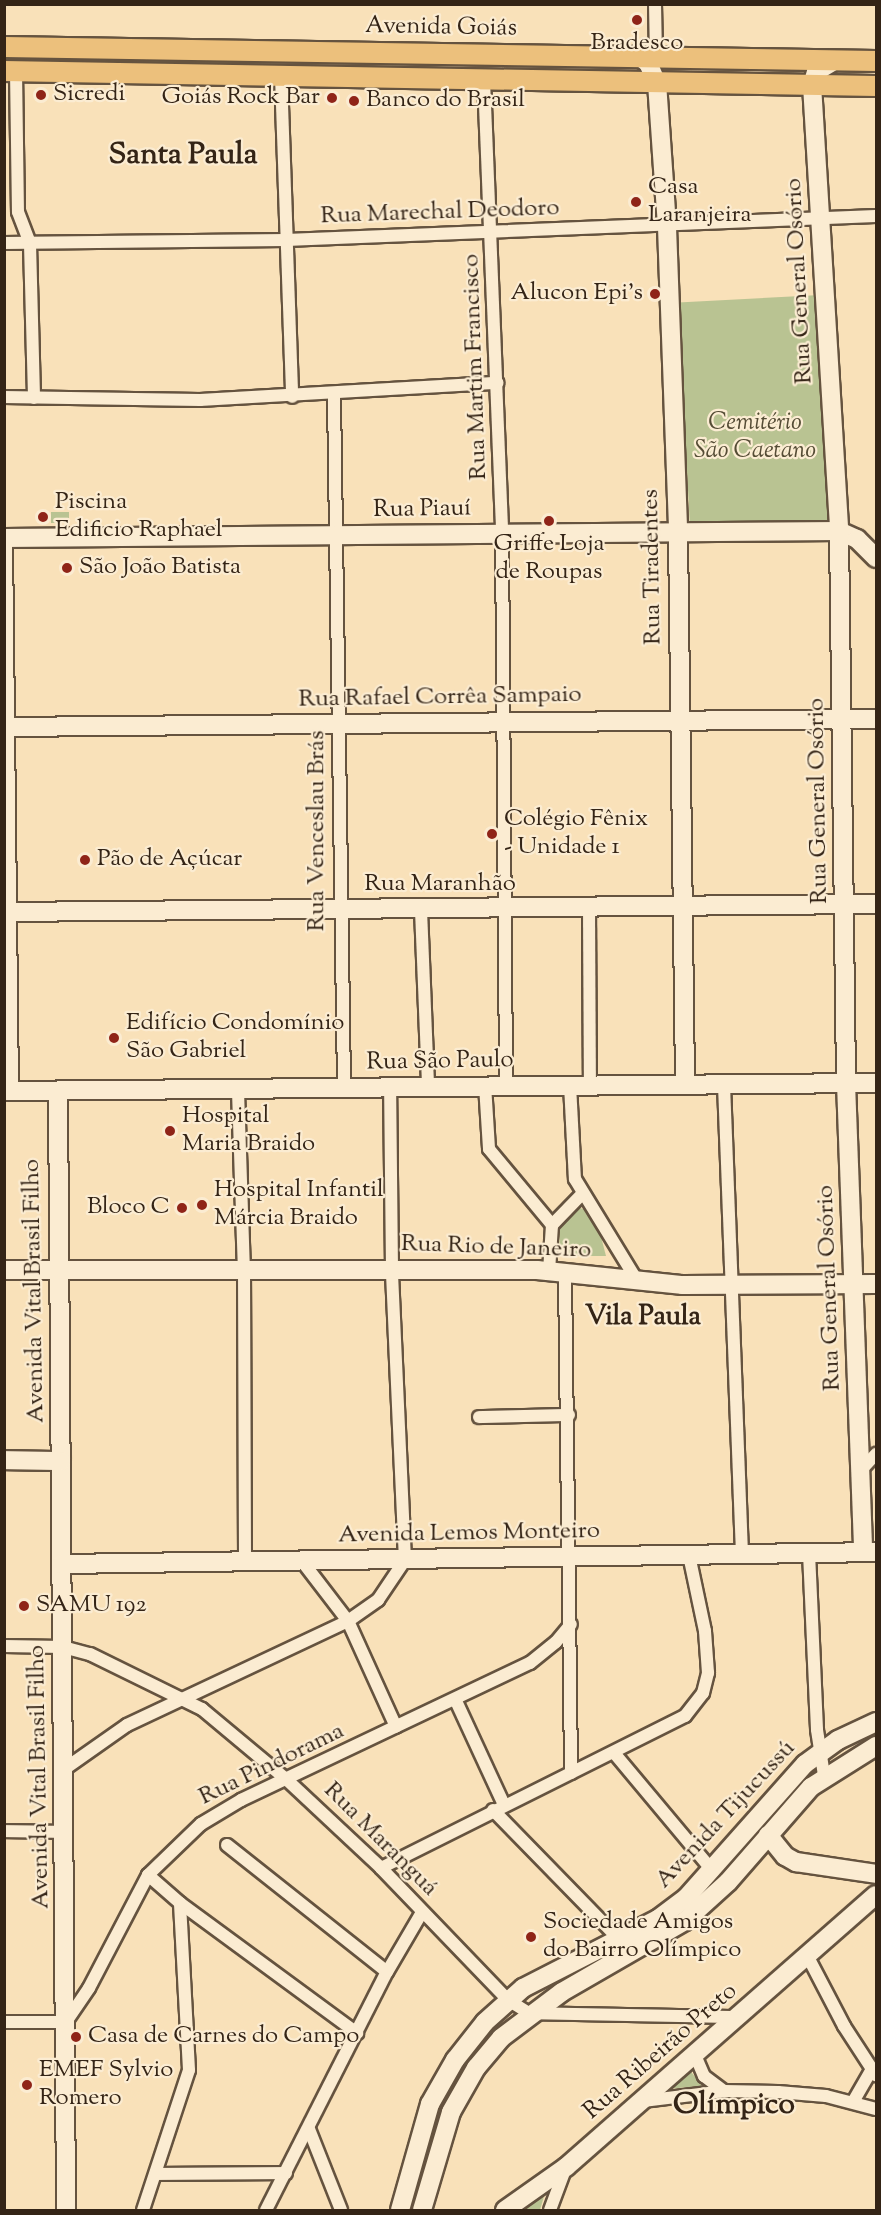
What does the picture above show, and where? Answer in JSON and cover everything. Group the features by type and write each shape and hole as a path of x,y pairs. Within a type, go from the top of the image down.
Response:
{"main road":[{"name":"Avenida Goiás","path":"4,47 876,61"},
{"path":"10,71 876,86"}],"street":[{"path":"647,56 655,4"},
{"name":"Rua Tiradentes","path":"647,56 657,83 667,227 678,533 685,1085"},
{"path":"812,84 816,72 834,61"},
{"path":"10,71 18,212 30,244 34,398"},
{"path":"281,76 292,397"},
{"name":"Rua Martim Francisco","path":"484,80 492,232 502,533 507,909 506,1085"},
{"name":"Rua General Osório","path":"812,84 840,531 846,1083 861,1469 869,1552"},
{"name":"Rua Marechal Deodoro","path":"4,243 286,240 667,227 876,216"},
{"path":"4,397 292,397 498,383"},
{"name":"Rua Venceslau Brás","path":"333,395 338,723 338,910 344,1087"},
{"path":"840,531 856,539 876,558"},
{"name":"Rua Piauí","path":"5,538 840,531"},
{"path":"5,538 8,1091"},
{"name":"Rua Rafael Corrêa Sampaio","path":"6,727 876,719"},
{"name":"Rua Maranhão","path":"7,912 589,909 876,904"},
{"path":"589,909 590,1085"},
{"path":"421,910 428,1086"},
{"name":"Rua São Paulo","path":"8,1091 238,1091 390,1086 876,1083"},
{"path":"485,1085 489,1149 552,1225 569,1415 571,1773"},
{"path":"570,1085 574,1171 582,1194 636,1279"},
{"path":"724,1085 742,1554"},
{"path":"63,1770 108,1736 183,1697 348,1621 378,1600 405,1560 392,1269 390,1086"},
{"name":"Avenida Vital Brasil Filho","path":"58,1090 66,2211"},
{"path":"238,1091 244,1269 245,1562"},
{"path":"552,1225 582,1194"},
{"name":"Rua Rio de Janeiro","path":"4,1270 557,1271 733,1286 876,1284"},
{"path":"480,1417 569,1415"},
{"path":"861,1469 876,1454"},
{"path":"4,1460 61,1461"},
{"name":"Avenida Lemos Monteiro","path":"62,1564 869,1552"},
{"path":"809,1553 819,1752 824,1776"},
{"path":"381,1868 499,1807 615,1754 685,1716 703,1693 708,1654 689,1555"},
{"path":"302,1561 348,1621 396,1728"},
{"name":"Rua Pindorama","path":"66,2022 89,1988 148,1875 201,1824 286,1779 456,1701 543,1654 571,1624"},
{"name":"Rua Maranguá","path":"4,1646 63,1647 90,1654 183,1697 227,1727 381,1868 508,2000 529,2013"},
{"path":"456,1701 499,1807 619,1939"},
{"name":"Avenida Tijucussú","path":"400,2211 419,2132 435,2096 466,2044 508,2000 523,1988 658,1919 713,1871 775,1795 819,1752 876,1722"},
{"name":"Avenida Tijucussú","path":"422,2211 441,2136 464,2086 501,2038 529,2013 685,1921 728,1882 768,1835 824,1776 876,1746"},
{"path":"615,1754 713,1871"},
{"path":"4,1831 65,1832"},
{"path":"768,1835 784,1856 796,1862 876,1874"},
{"path":"227,1845 387,1972"},
{"path":"148,1875 180,1903 357,2033"},
{"name":"Rua Ribeirão Preto","path":"550,2211 566,2167 876,1895"},
{"path":"143,2211 158,2174 189,2070 180,1903"},
{"path":"266,2211 387,1972 422,1912"},
{"path":"808,1957 874,2072 854,2103"},
{"path":"529,2013 738,2017"},
{"path":"4,2022 66,2022"},
{"path":"695,2055 704,2076 724,2091"},
{"path":"638,2102 724,2091 826,2096 876,2109"},
{"path":"309,2129 341,2211"},
{"path":"505,2211 566,2167"},
{"path":"158,2174 286,2173"}],"green space":[{"name":"Cemitério São Caetano","path":"820,295 832,520 690,527 678,302"},
{"path":"51,512 69,512 69,523 51,523"},
{"path":"575,1207 584,1209 599,1229 606,1256 559,1256 560,1222"},
{"path":"689,2069 702,2086 667,2089"},
{"path":"545,2193 540,2210 518,2210"}],"water":[{"name":"Piscina Edificio Raphael","path":"40,510 46,510 50,517 46,524 40,524 36,520 36,514"}],"place":[{"name":"Bradesco","path":"637,20"},
{"name":"Sicredi","path":"41,95"},
{"name":"Goiás Rock Bar","path":"332,98"},
{"name":"Banco do Brasil","path":"354,101"},
{"name":"Casa Laranjeira","path":"636,202"},
{"name":"Alucon Epi's","path":"655,294"},
{"name":"Piscina Edificio Raphael","path":"43,517"},
{"name":"Griffe Loja de Roupas","path":"549,521"},
{"name":"São João Batista","path":"67,568"},
{"name":"Colégio Fênix - Unidade 1","path":"492,834"},
{"name":"Pão de Açúcar","path":"85,860"},
{"name":"Edifício Condomínio São Gabriel","path":"114,1038"},
{"name":"Hospital Maria Braido","path":"170,1131"},
{"name":"Hospital Infantil Márcia Braido","path":"202,1205"},
{"name":"Bloco C","path":"182,1208"},
{"name":"SAMU 192","path":"24,1606"},
{"name":"Sociedade Amigos do Bairro Olímpico","path":"531,1937"},
{"name":"Casa de Carnes do Campo","path":"76,2037"},
{"name":"EMEF Sylvio Romero","path":"27,2085"}],"district":[{"name":"Santa Paula","path":"183,156"},
{"name":"Vila Paula","path":"643,1318"},
{"name":"Olímpico","path":"734,2106"}]}
